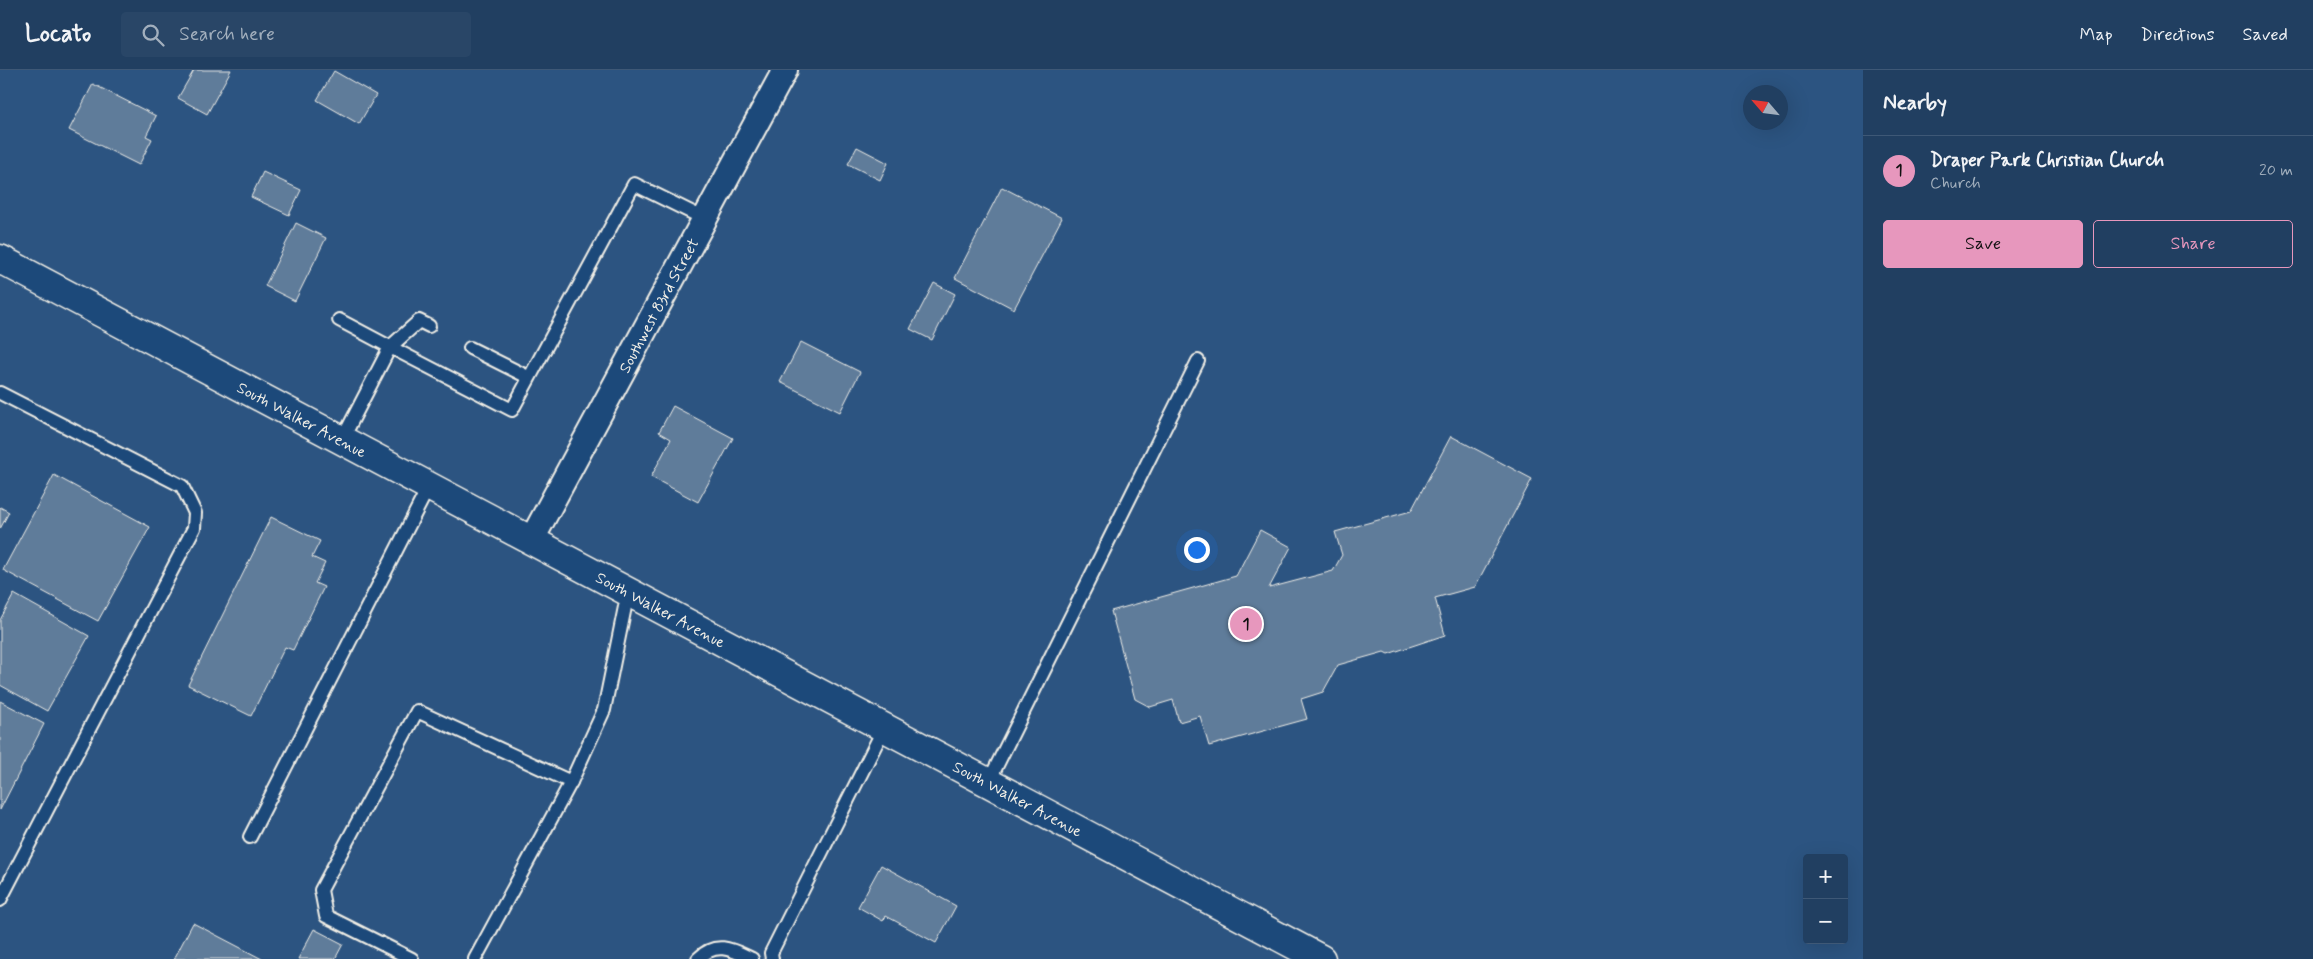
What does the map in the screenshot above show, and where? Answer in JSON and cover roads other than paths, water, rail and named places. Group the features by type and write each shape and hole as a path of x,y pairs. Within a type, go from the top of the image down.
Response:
{"main road":[{"name":"South Walker Avenue","path":"0,259 1321,959"}],"street":[{"name":"Southwest 83rd Street","path":"531,541 786,70"}],"lane":[{"path":"339,320 512,410 634,184 705,219"},
{"path":"342,440 390,347 419,321 429,326"},
{"path":"470,348 528,378"},
{"path":"988,783 1198,361"},
{"path":"0,393 182,486 195,513 194,528 4,884 0,900"},
{"path":"250,837 428,486"},
{"path":"475,959 571,782 604,710 628,592"},
{"path":"412,959 326,916 320,890 417,711 571,782"},
{"path":"698,959 703,953 726,947 752,959 772,956 884,728"}],"place":[{"name":"Draper Park Christian Church","path":"1246,624"}]}
